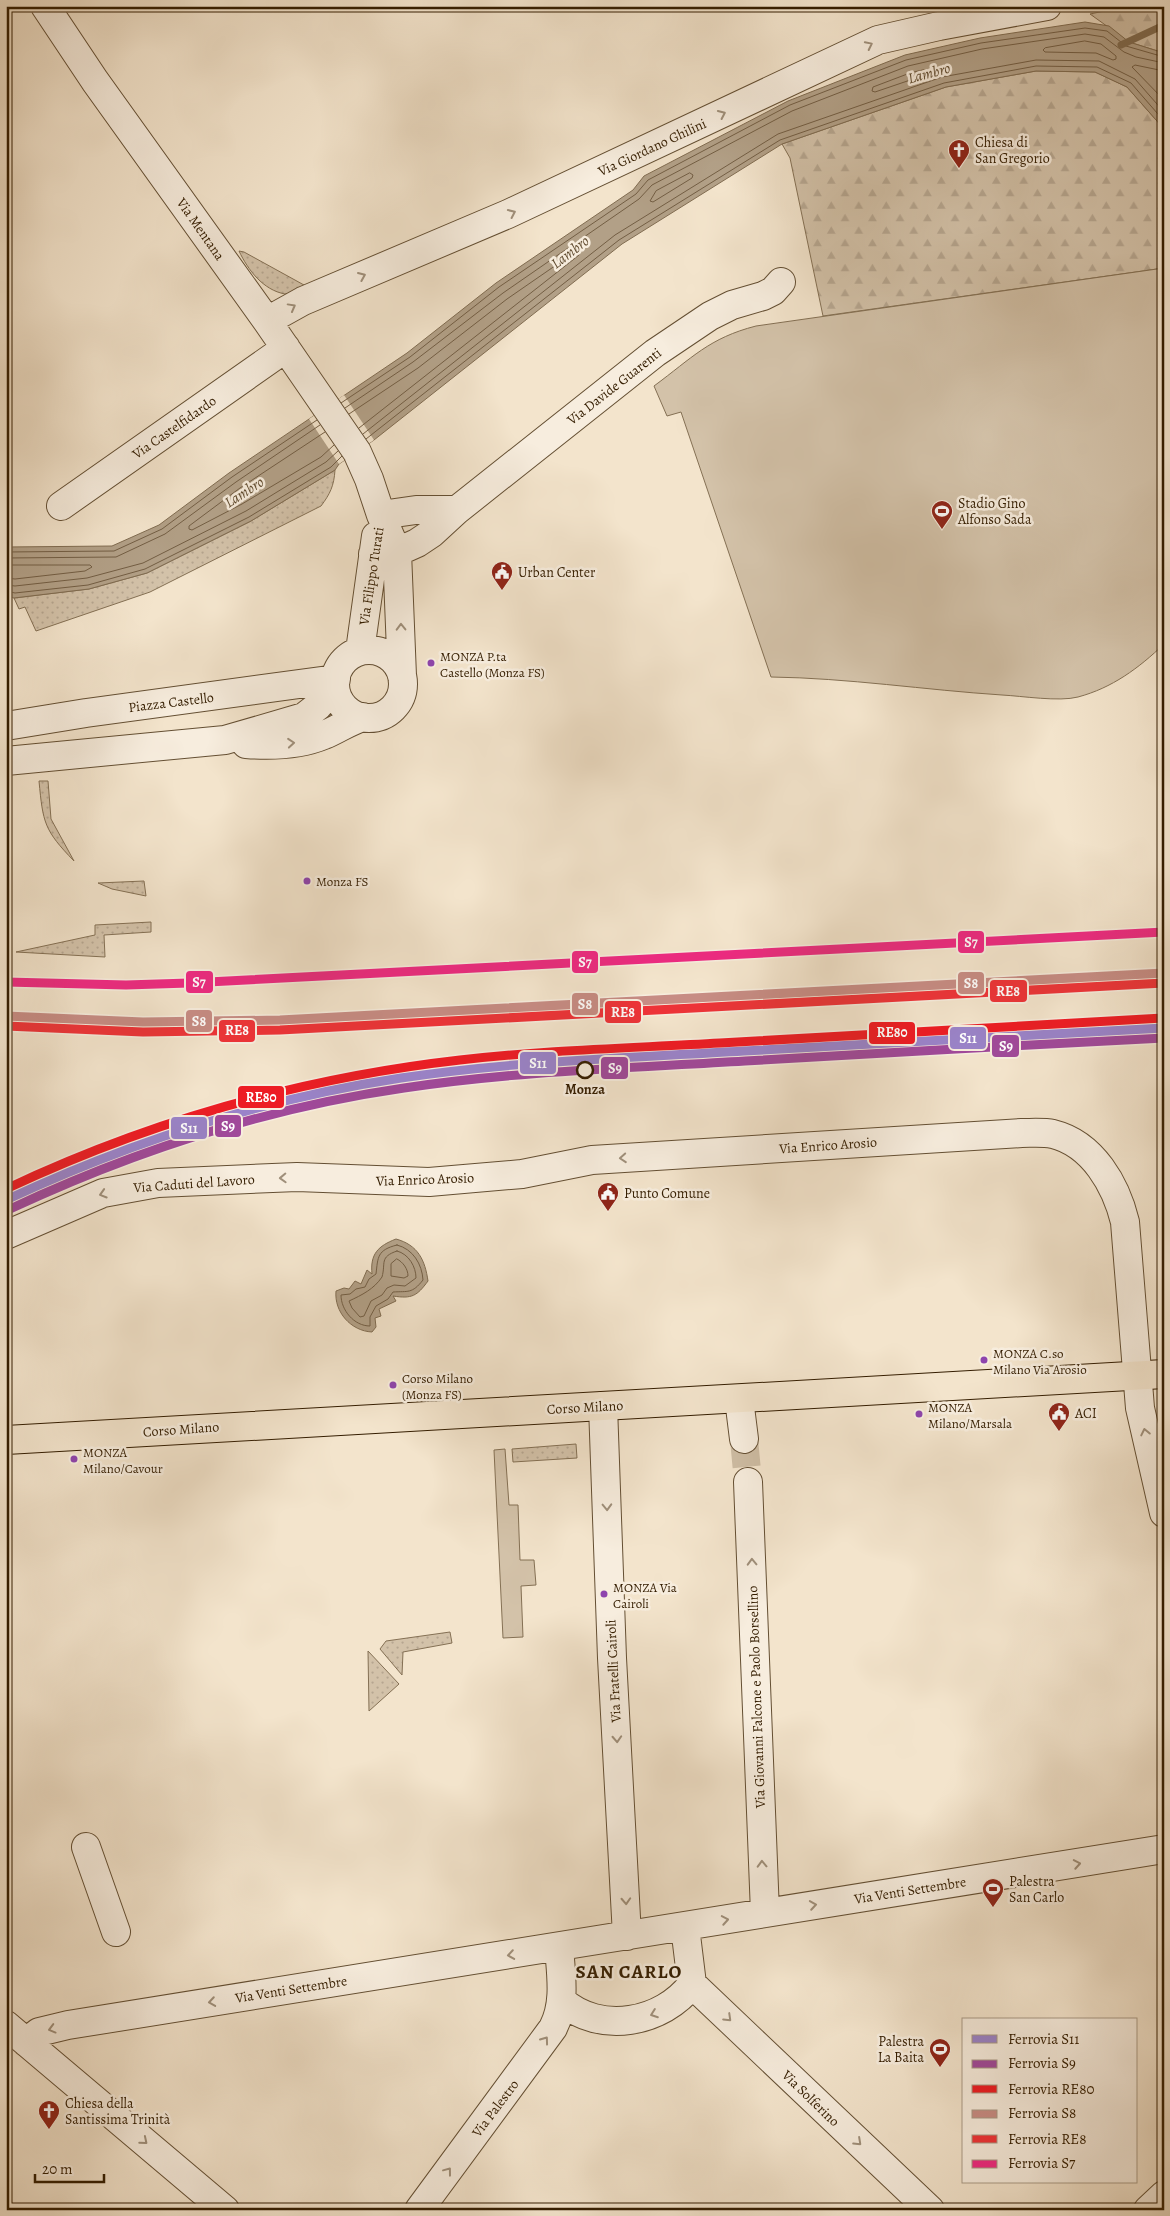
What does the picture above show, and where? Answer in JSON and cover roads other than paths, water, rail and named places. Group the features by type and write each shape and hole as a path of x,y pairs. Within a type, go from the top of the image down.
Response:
{"main road":[{"name":"Corso Milano","path":"6,1440 1151,1375"}],"street":[{"name":"Via Giordano Ghilini","path":"267,321 303,300 508,214 878,40 939,26 1047,6"},
{"name":"Via Mentana","path":"53,8 95,81 267,321 357,452"},
{"name":"Via Davide Guarenti","path":"385,553 432,533 457,510 662,348 710,316 732,305 763,296 773,291 781,282"},
{"name":"Via Castelfidardo","path":"61,506 286,348"},
{"name":"Via Filippo Turati","path":"357,452 369,479 381,515 402,676"},
{"path":"381,515 416,510 457,510"},
{"name":"Via Filippo Turati","path":"360,651 385,553"},
{"path":"6,761 225,740 304,717 324,701 336,683 344,661 360,651 371,650 386,654 398,666 402,676 401,693 393,708 381,715 363,717 323,736 305,742 266,744 225,740"},
{"path":"336,683 342,704 349,711 363,717"},
{"name":"Piazza Castello","path":"6,726 86,713 336,683"},
{"name":"Via Enrico Arosio","path":"331,1179 429,1182 522,1174 592,1160 1022,1133 1052,1134 1071,1142 1086,1152 1110,1181 1119,1199 1125,1222 1151,1375 1143,1427 1164,1513"},
{"name":"Via Caduti del Lavoro","path":"6,1235 80,1202 123,1188 158,1183 194,1181 297,1177 331,1179"},
{"path":"739,1399 744,1439"},
{"name":"Via Fratelli Cairoli","path":"603,1406 612,1658 627,1936"},
{"name":"Via Giovanni Falcone e Paolo Borsellino","path":"748,1482 765,1913"},
{"path":"86,1848 116,1932"},
{"name":"Via Venti Settembre","path":"16,2034 39,2032 68,2025 1164,1849"},
{"path":"559,1947 562,2002 578,2014 606,2020 654,2015 679,1999 692,1984 685,1927"},
{"name":"Via Solferino","path":"692,1984 930,2210"},
{"name":"Via Palestro","path":"419,2210 549,2036 559,2016 562,2002"},
{"path":"16,2034 225,2210"},
{"path":"1148,2210 1164,2195"}],"water":[{"name":"Lambro","path":"1085,22 1109,26 1129,42 1164,53 1164,129 1127,87 1095,72 1036,71 946,87 782,144 622,244 374,440 339,464 335,470 251,521 147,573 89,589 14,598 6,596 6,547 112,546 159,525 229,473 407,353 496,283 633,190 644,176 788,101 905,55 980,38"},
{"path":"396,1239 410,1245 419,1254 425,1266 428,1281 421,1290 410,1297 393,1296 396,1301 379,1309 381,1316 375,1318 376,1327 372,1332 364,1331 345,1319 338,1306 336,1291 344,1288 349,1289 355,1281 361,1284 367,1270 372,1274 372,1261 376,1252 384,1245"}],"waterway":[{"path":"1121,45 1164,25"}],"tunnel":[{"path":"744,1439 748,1482"}],"rail line":[{"name":"S7","path":"6,982 126,985 189,983 1164,932"},
{"name":"S8","path":"6,1016 143,1022 280,1020 1164,973"},
{"name":"RE8","path":"6,1026 143,1032 280,1030 1164,983"},
{"name":"RE80","path":"6,1189 60,1165 171,1123 285,1091 401,1068 460,1060 557,1052 1163,1018"},
{"name":"S11","path":"6,1200 101,1159 199,1125 299,1098 401,1078 443,1072 572,1061 1164,1028"},
{"name":"S9","path":"10,1209 105,1168 202,1134 302,1107 404,1088 446,1082 574,1071 1164,1038"}],"place":[{"name":"Chiesa di San Gregorio","path":"959,169"},
{"name":"Stadio Gino Alfonso Sada","path":"942,530"},
{"name":"Urban Center","path":"502,591"},
{"name":"MONZA P.ta Castello (Monza FS)","path":"431,663"},
{"name":"Monza FS","path":"307,881"},
{"name":"Monza","path":"585,1070"},
{"name":"Punto Comune","path":"608,1212"},
{"name":"MONZA C.so Milano Via Arosio","path":"984,1360"},
{"name":"Corso Milano (Monza FS)","path":"393,1385"},
{"name":"MONZA Milano/Marsala","path":"919,1414"},
{"name":"ACI","path":"1059,1432"},
{"name":"MONZA Milano/Cavour","path":"74,1459"},
{"name":"MONZA Via Cairoli","path":"604,1594"},
{"name":"Palestra San Carlo","path":"993,1908"},
{"name":"Palestra La Baita","path":"940,2068"},
{"name":"Chiesa della Santissima Trinità","path":"49,2130"}],"district":[{"name":"SAN CARLO","path":"629,1971"}]}
